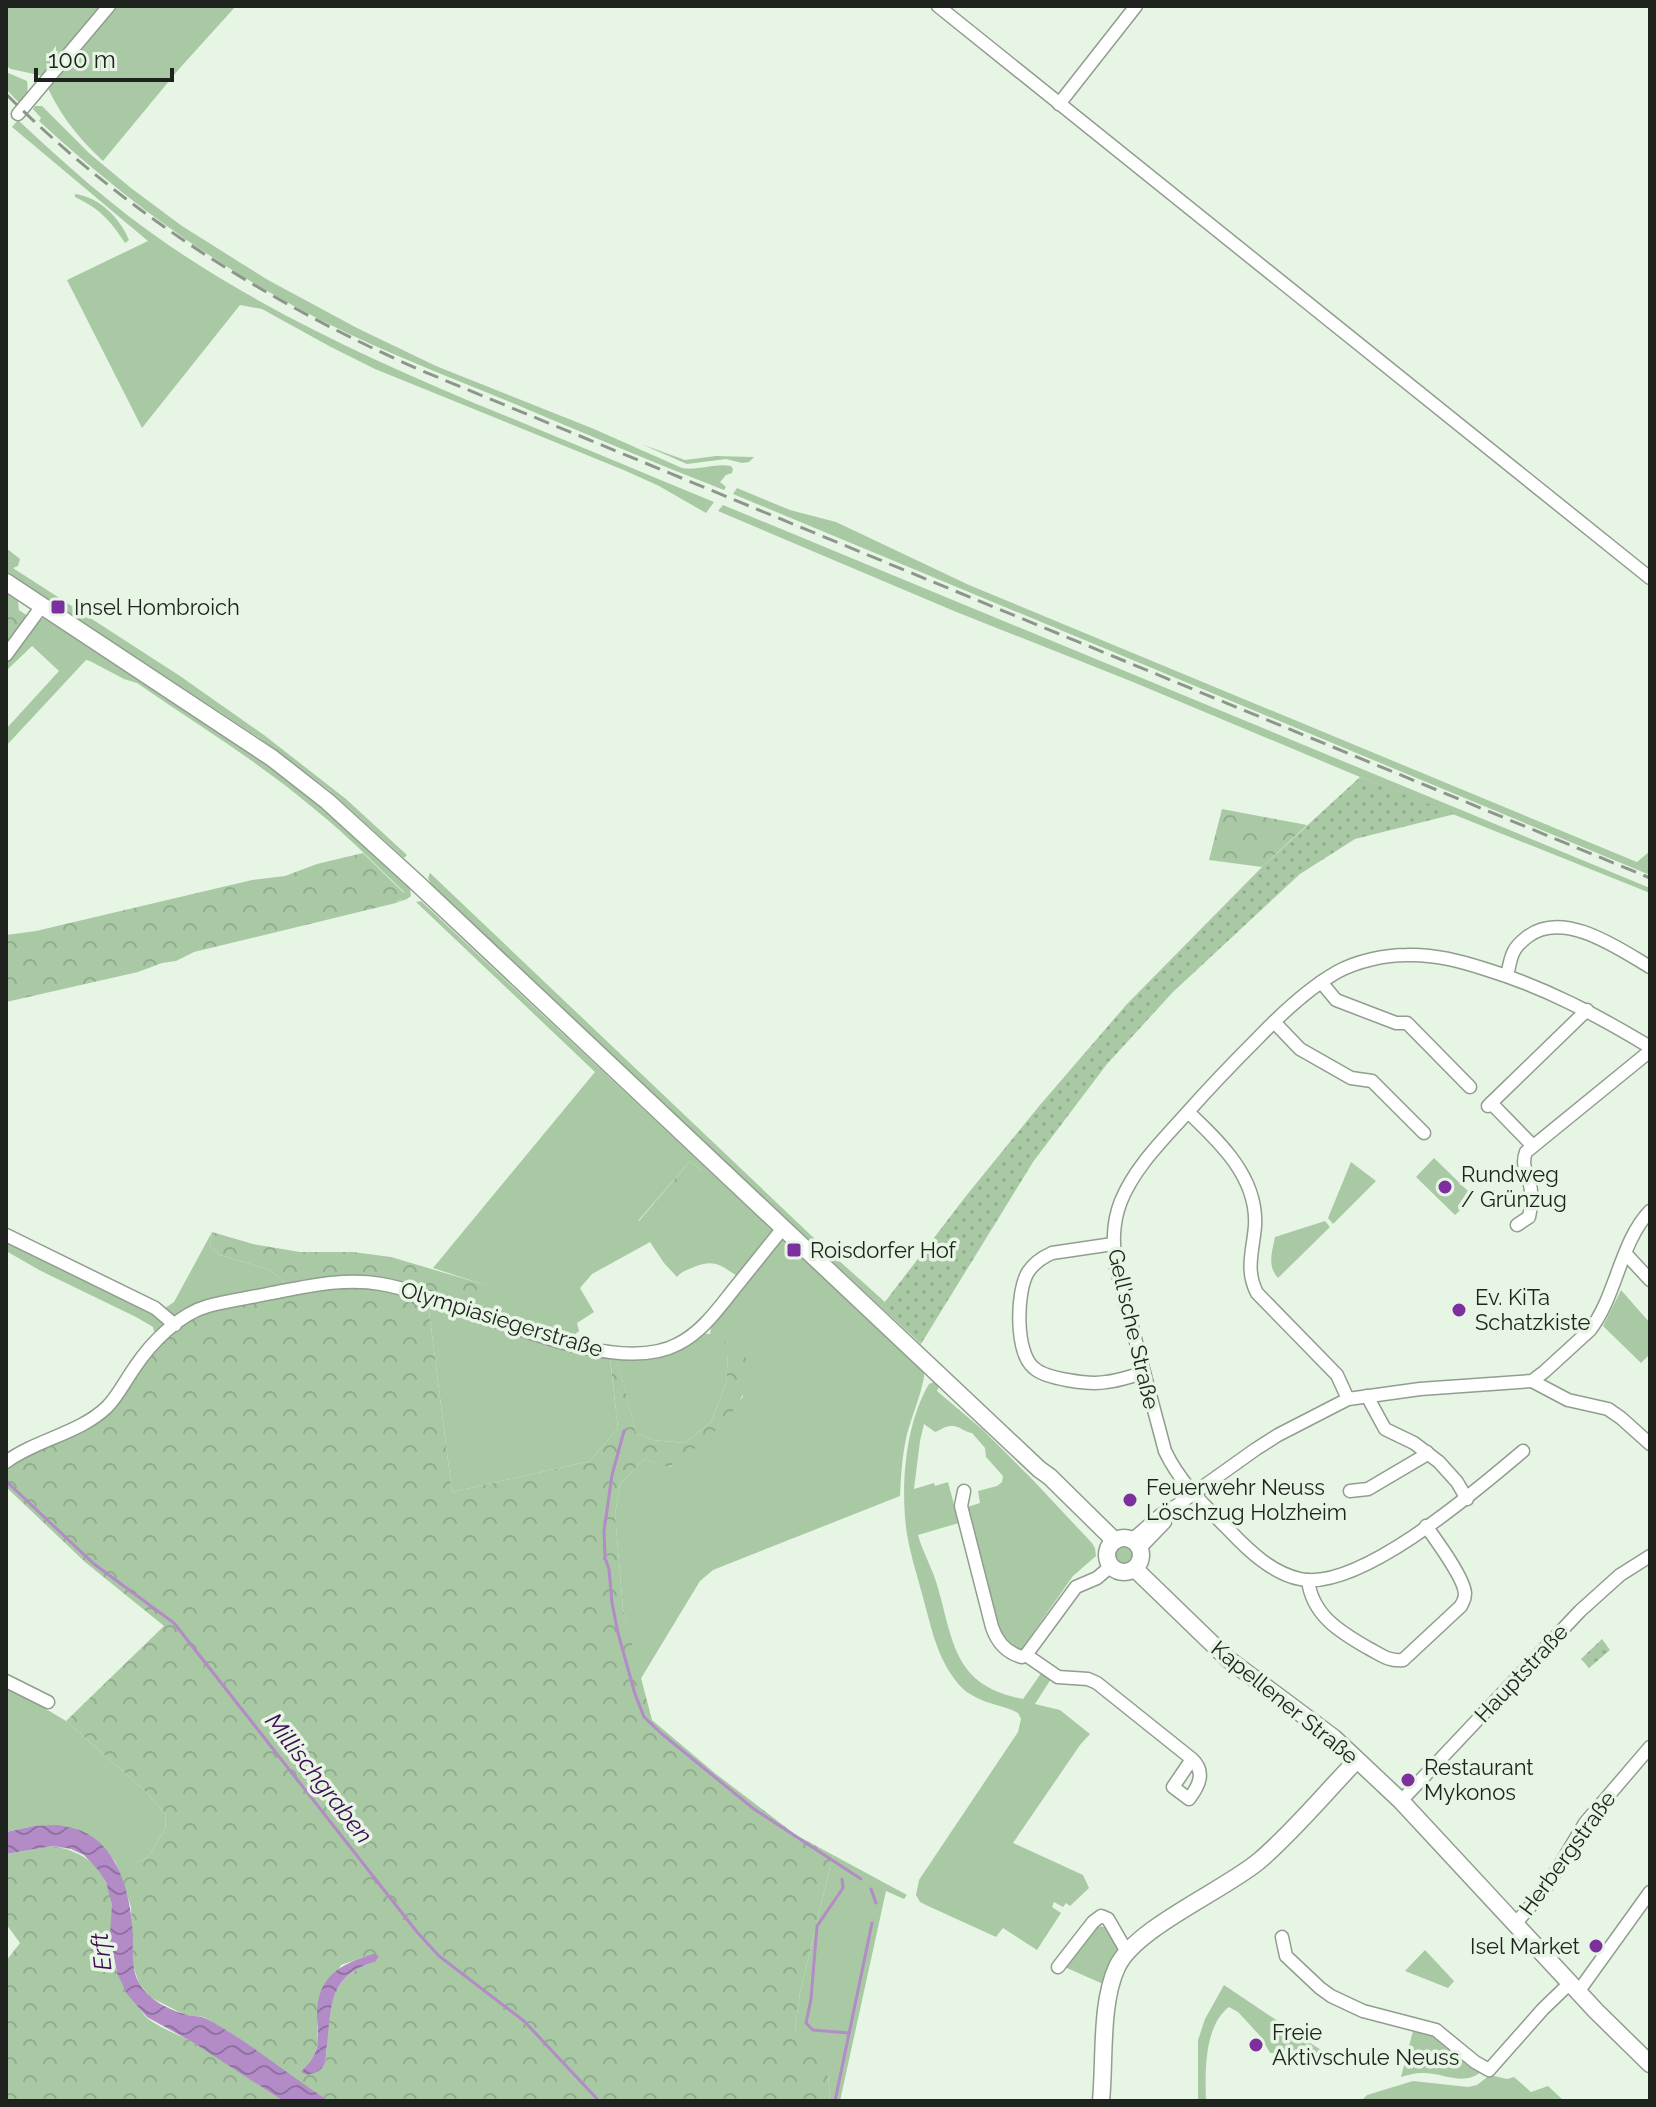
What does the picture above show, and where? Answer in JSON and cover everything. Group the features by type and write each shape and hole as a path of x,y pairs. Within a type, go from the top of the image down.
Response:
{"main road":[{"path":"6,582 236,733 327,801 1039,1469 1047,1481 1124,1544 1141,1559 1135,1569 1123,1573 1111,1566 1107,1558 1124,1544"},
{"name":"Kapellener Straße","path":"1135,1569 1228,1659 1334,1738 1401,1801 1616,2032 1650,2064"},
{"path":"1101,2101 1108,1999 1117,1968 1127,1952 1153,1930 1261,1859 1357,1760"}],"street":[{"path":"18,114 109,6"},
{"path":"938,6 1650,578"},
{"path":"1059,104 1136,6"},
{"path":"6,655 42,606"},
{"path":"1507,976 1513,952 1520,942 1535,931 1549,928 1584,932 1650,967"},
{"name":"Gell'sche Straße","path":"1308,1580 1277,1570 1244,1545 1192,1494 1165,1451 1119,1281 1113,1244 1120,1204 1133,1178 1146,1158 1228,1067 1274,1022 1321,982 1351,966 1384,957 1407,955 1452,960 1507,976 1587,1010 1650,1049"},
{"path":"1321,982 1336,1000 1396,1023 1407,1023 1470,1087"},
{"path":"1532,1145 1489,1105 1587,1010"},
{"path":"1274,1022 1300,1049 1351,1078 1372,1081 1424,1133"},
{"path":"1517,1225 1529,1217 1530,1211 1531,1190 1523,1159 1526,1152 1650,1049"},
{"path":"1188,1112 1226,1150 1249,1189 1255,1221 1249,1270 1257,1293 1337,1375 1348,1399"},
{"path":"1124,1544 1171,1516 1176,1506 1236,1462 1278,1435 1348,1399 1420,1389 1532,1381 1593,1325 1637,1228 1650,1211"},
{"name":"Olympiasiegerstraße","path":"6,1462 24,1449 79,1426 99,1413 116,1396 139,1361 175,1325 190,1313 210,1305 318,1285 368,1282 591,1349 627,1354 652,1353 680,1344 704,1324 783,1228"},
{"path":"6,1235 155,1308 175,1325"},
{"path":"1113,1244 1052,1253 1031,1268 1021,1297 1022,1350 1032,1367 1046,1375 1100,1383 1143,1373"},
{"path":"1626,1254 1650,1280"},
{"path":"1532,1381 1568,1400 1608,1409 1650,1444"},
{"path":"1367,1396 1385,1429 1427,1452 1446,1469 1467,1499"},
{"path":"1426,1526 1459,1577 1465,1589 1465,1598 1461,1606 1403,1660 1390,1660 1334,1627 1315,1602 1308,1580 1337,1577 1391,1549 1467,1499 1523,1451"},
{"path":"1350,1491 1368,1489 1427,1452"},
{"path":"964,1491 961,1506 995,1635 1016,1656 1026,1655 1076,1587 1097,1578 1111,1566"},
{"name":"Hauptstraße","path":"1401,1801 1580,1611 1621,1575 1650,1556"},
{"path":"1026,1655 1058,1677 1088,1679 1102,1686 1192,1759"},
{"path":"6,1681 48,1702"},
{"name":"Herbergstraße","path":"1515,1924 1546,1888 1585,1823 1650,1747"},
{"path":"1282,1937 1286,1956 1331,1996 1363,2011 1436,2030 1489,2070 1543,2009 1574,1987 1645,1910 1650,1892"},
{"path":"1058,1967 1101,1916 1108,1919 1127,1952"}],"green space":[{"path":"6,6 236,6 103,161 68,122 43,76 6,66"},
{"path":"6,72 27,81 28,88 20,104 6,89"},
{"path":"42,106 90,154 131,188 182,226 268,280 436,366 682,468 731,466 732,473 720,482 726,487 724,490 428,368 294,306 225,266 129,198 39,121 41,118 33,109"},
{"path":"18,120 90,185 147,230 247,294 330,338 414,377 714,502 706,513 626,471 375,369 262,309 240,305 142,428 67,280 148,241 12,127"},
{"path":"75,194 92,199 108,210 129,240 125,243 104,216"},
{"path":"641,444 685,460 716,456 754,457 742,463 726,459 687,464"},
{"path":"737,488 790,510 836,522 969,585 1637,862 1650,851 1650,875 733,494"},
{"path":"723,505 1650,888 1650,893 954,611 718,511"},
{"path":"6,548 20,559 18,566 13,568 180,676 264,735 346,799 407,855 404,858 329,790 258,737 6,572"},
{"path":"6,593 18,601 19,610 29,617 6,652"},
{"path":"44,618 285,779 395,874 410,888 411,896 396,903 404,892 341,831 297,794 137,683 90,661 86,660 6,746 6,729 59,671 32,646 6,671 19,641"},
{"path":"1360,777 1455,814 1355,839 1300,874 1173,992 1107,1064 1033,1162 921,1344 881,1307 966,1196 1127,1004 1262,867"},
{"path":"1222,809 1307,825 1262,867 1209,860"},
{"path":"363,853 404,893 404,897 396,903 194,952 176,961 138,972 6,1002 6,935 36,931 252,880 285,876 317,864"},
{"path":"430,873 885,1302 881,1307 432,886 428,878"},
{"path":"421,901 773,1231 737,1276 721,1266 707,1263 677,1277 650,1242 592,1274 580,1288 594,1312 577,1323 579,1331 568,1340 481,1310 488,1286 433,1268 595,1072 416,902","holes":["690,1161 702,1171 638,1222"]},
{"name":"Rundweg / Grünzug","path":"1434,1158 1474,1197 1455,1215 1416,1177"},
{"path":"690,1161 702,1171 652,1226 638,1222"},
{"path":"1351,1162 1376,1181 1333,1224 1328,1218"},
{"path":"1325,1221 1330,1227 1278,1278 1271,1264 1275,1237"},
{"path":"212,1232 210,1246 220,1255 270,1270 290,1287 176,1316 166,1313 165,1308 174,1302"},
{"path":"212,1232 253,1244 300,1252 353,1252 391,1257 489,1286 481,1310 373,1278 290,1287 270,1270 220,1255 210,1246"},
{"path":"6,1237 160,1315 166,1325 155,1335 153,1327 136,1317 6,1251"},
{"path":"783,1240 924,1372 905,1446 900,1496 713,1570 700,1581 640,1680 623,1609 615,1514 620,1484 644,1459 670,1467 743,1397 728,1355 726,1383 711,1422 685,1443 653,1440 636,1433 617,1360 610,1359 618,1428 590,1461 452,1492 428,1303 637,1358 701,1333 710,1334 712,1321 778,1241"},
{"path":"331,1286 386,1288 428,1303 452,1492 590,1461 618,1428 610,1358 617,1359 636,1433 653,1440 685,1443 711,1422 726,1383 728,1355 724,1341 741,1348 751,1369 744,1391 730,1415 700,1444 669,1467 644,1459 620,1484 615,1514 623,1609 652,1720 796,1835 833,1855 800,1993 795,2029 816,2052 828,2073 830,2101 329,2101 204,2017 185,2015 150,1997 139,1983 132,1962 131,1907 116,1863 135,1863 148,1857 165,1829 166,1814 143,1789 66,1721 164,1626 85,1562 6,1487 6,1468 33,1449 78,1430 149,1354 186,1320 212,1308","holes":["373,1954 375,1962 358,1969 337,1989 329,2016 325,2063 302,2071 314,2056 318,2043 317,2016 341,1965"]},
{"path":"1621,1290 1650,1323 1650,1354 1641,1363 1603,1326"},
{"path":"934,1382 939,1386 937,1391 983,1430 1095,1548 1096,1556 1073,1576 1018,1654 997,1631 964,1508 980,1503 978,1491 997,1486 1003,1476 986,1457 985,1448 972,1433 954,1426 935,1432 924,1424 914,1489 948,1482 959,1523 918,1535 961,1660 983,1684 1000,1693 1023,1699 1042,1672 1051,1679 1035,1704 1060,1710 1090,1734 1013,1843 1083,1875 1089,1888 1070,1906 1066,1903 1063,1907 1054,1902 1052,1907 1061,1913 1037,1950 1003,1928 996,1937 920,1902 916,1895 919,1880 1018,1732 1021,1719 1012,1710 973,1696 954,1679 934,1638 913,1561 905,1516 906,1457 914,1418 929,1384"},
{"path":"1120,1546 1128,1546 1133,1555 1131,1562 1120,1564 1115,1559 1115,1551"},
{"path":"1602,1639 1610,1650 1589,1668 1581,1659"},
{"path":"11,1688 66,1721 143,1789 166,1814 165,1829 148,1857 135,1863 116,1863 108,1852 34,1826 6,1832 6,1689"},
{"path":"53,1846 85,1858 106,1882 112,1906 114,1964 122,1982 147,2018 196,2044 283,2101 6,2101 6,1961 20,1943 6,1924 6,1854"},
{"path":"833,1855 907,1895 904,1899 886,1891 840,2101 830,2101 828,2073 795,2029 800,1993"},
{"path":"1093,1926 1109,1927 1122,1949 1103,1984 1065,1965"},
{"path":"1425,1950 1454,1981 1448,1988 1405,1971"},
{"path":"1224,1985 1321,2050 1320,2056 1270,2053 1261,2037 1238,2012 1229,2007 1221,2015 1210,2037 1206,2101 1198,2101 1198,2040 1205,2019"},
{"path":"1414,2027 1435,2033 1481,2072 1460,2079 1430,2073 1401,2077"},
{"path":"1490,2075 1507,2079 1514,2077 1531,2092 1548,2086 1564,2101 1361,2101 1367,2095 1413,2081 1468,2087 1477,2085"}],"water":[{"name":"Erft","path":"58,1825 91,1836 103,1846 120,1872 129,1904 135,1972 147,1994 171,2009 204,2018 223,2028 329,2101 283,2101 194,2043 147,2017 127,1994 117,1973 110,1935 112,1905 106,1882 98,1870 84,1855 71,1849 53,1846 6,1854 6,1832"},
{"path":"373,1954 379,1956 375,1962 347,1976 334,1997 323,2066 308,2075 301,2072 317,2048 318,2005 325,1983 340,1968"}],"waterway":[{"path":"624,1431 612,1475 604,1531 605,1558 618,1633 644,1717 754,1809 861,1879"},
{"name":"Millischgraben","path":"6,1481 94,1564 174,1623 417,1932 439,1956 524,2021 599,2101"},
{"path":"842,1879 843,1888 817,1926 806,2023 813,2030 849,2033"},
{"path":"871,1889 876,1903"},
{"path":"835,2101 872,1923"}],"railway":[{"path":"6,94 100,178 149,216 253,284 363,343 420,370 1650,878"}],"place":[{"name":"Insel Hombroich","path":"58,607"},
{"name":"Rundweg / Grünzug","path":"1445,1187"},
{"name":"Roisdorfer Hof","path":"794,1250"},
{"name":"Ev. KiTa Schatzkiste","path":"1459,1310"},
{"name":"Feuerwehr Neuss Löschzug Holzheim","path":"1130,1500"},
{"name":"Restaurant Mykonos","path":"1408,1780"},
{"name":"Isel Market","path":"1596,1946"},
{"name":"Freie Aktivschule Neuss","path":"1256,2045"}]}
